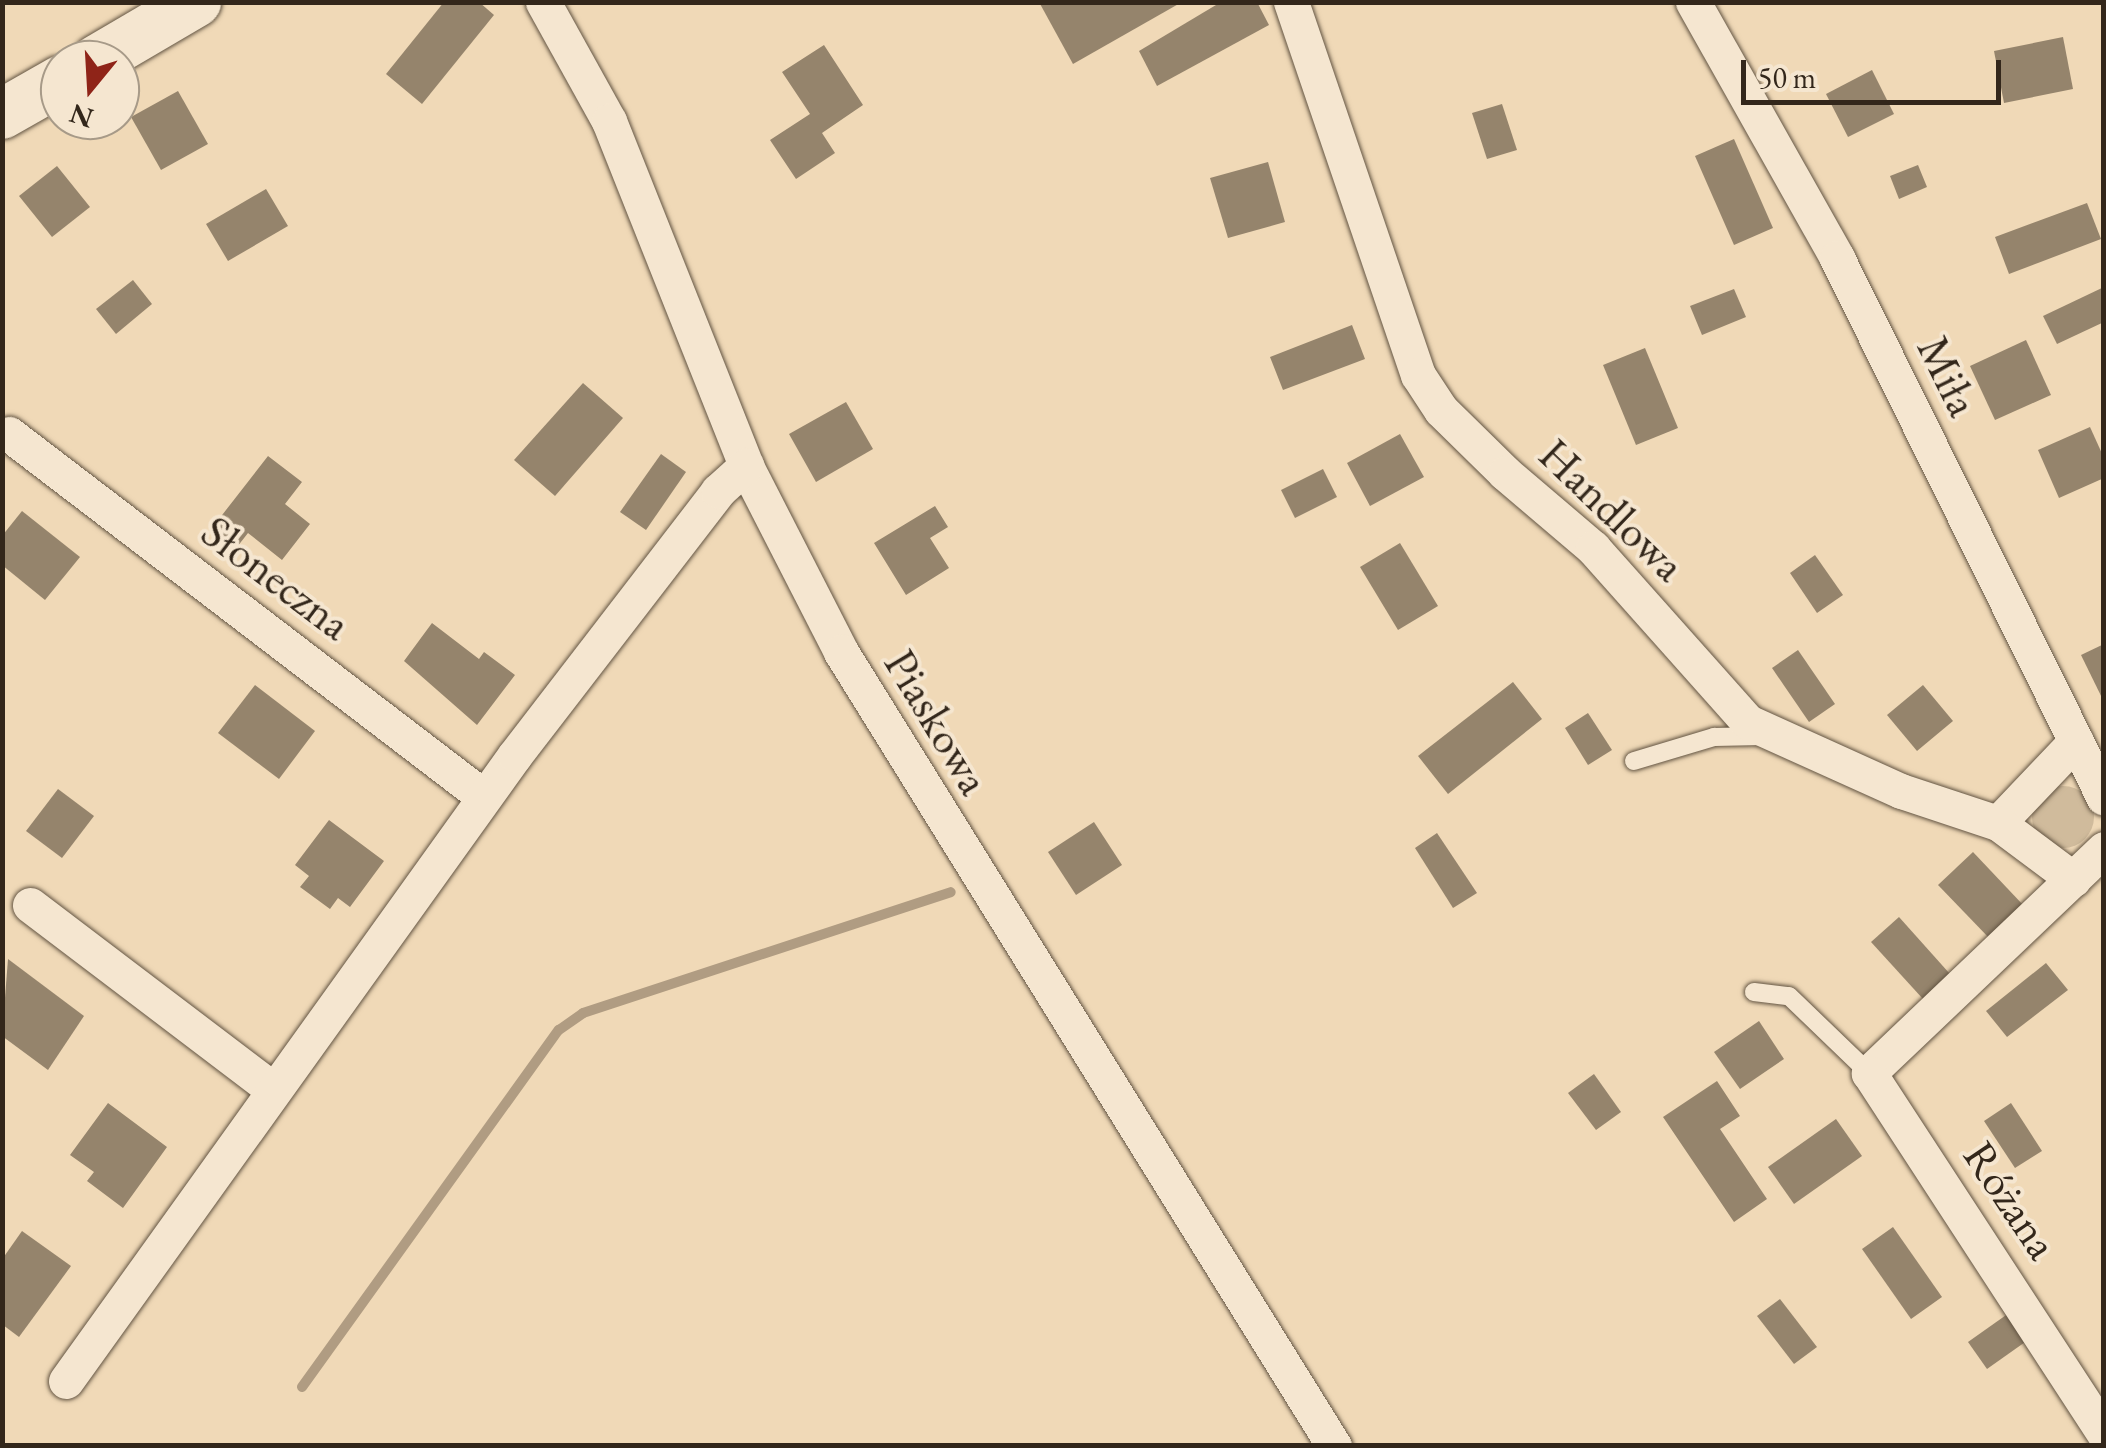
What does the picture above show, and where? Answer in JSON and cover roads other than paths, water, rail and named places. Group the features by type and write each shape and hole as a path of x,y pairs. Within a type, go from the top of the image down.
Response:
{"street":[{"path":"131,40 196,2"},
{"name":"Piaskowa","path":"543,2 609,121 746,466 885,733 1334,1446"},
{"name":"Handlowa","path":"1291,2 1418,375 1454,423 1593,548 1748,722 1901,791 1998,823"},
{"name":"Miła","path":"1693,2 1837,258 2104,798"},
{"path":"2,114 40,92"},
{"name":"Słoneczna","path":"9,434 484,797"},
{"path":"66,1382 484,797 718,490 746,466"},
{"path":"2074,878 1998,823 2076,741"},
{"path":"1869,1073 2104,849"},
{"path":"30,905 274,1090"},
{"name":"Różana","path":"1869,1073 2104,1432"}],"lane":[{"path":"1634,761 1714,737 1772,736"},
{"name":"Różana","path":"1754,992 1789,996 1869,1073"}],"waterway":[{"path":"302,1387 559,1030 583,1013 951,892"}]}
